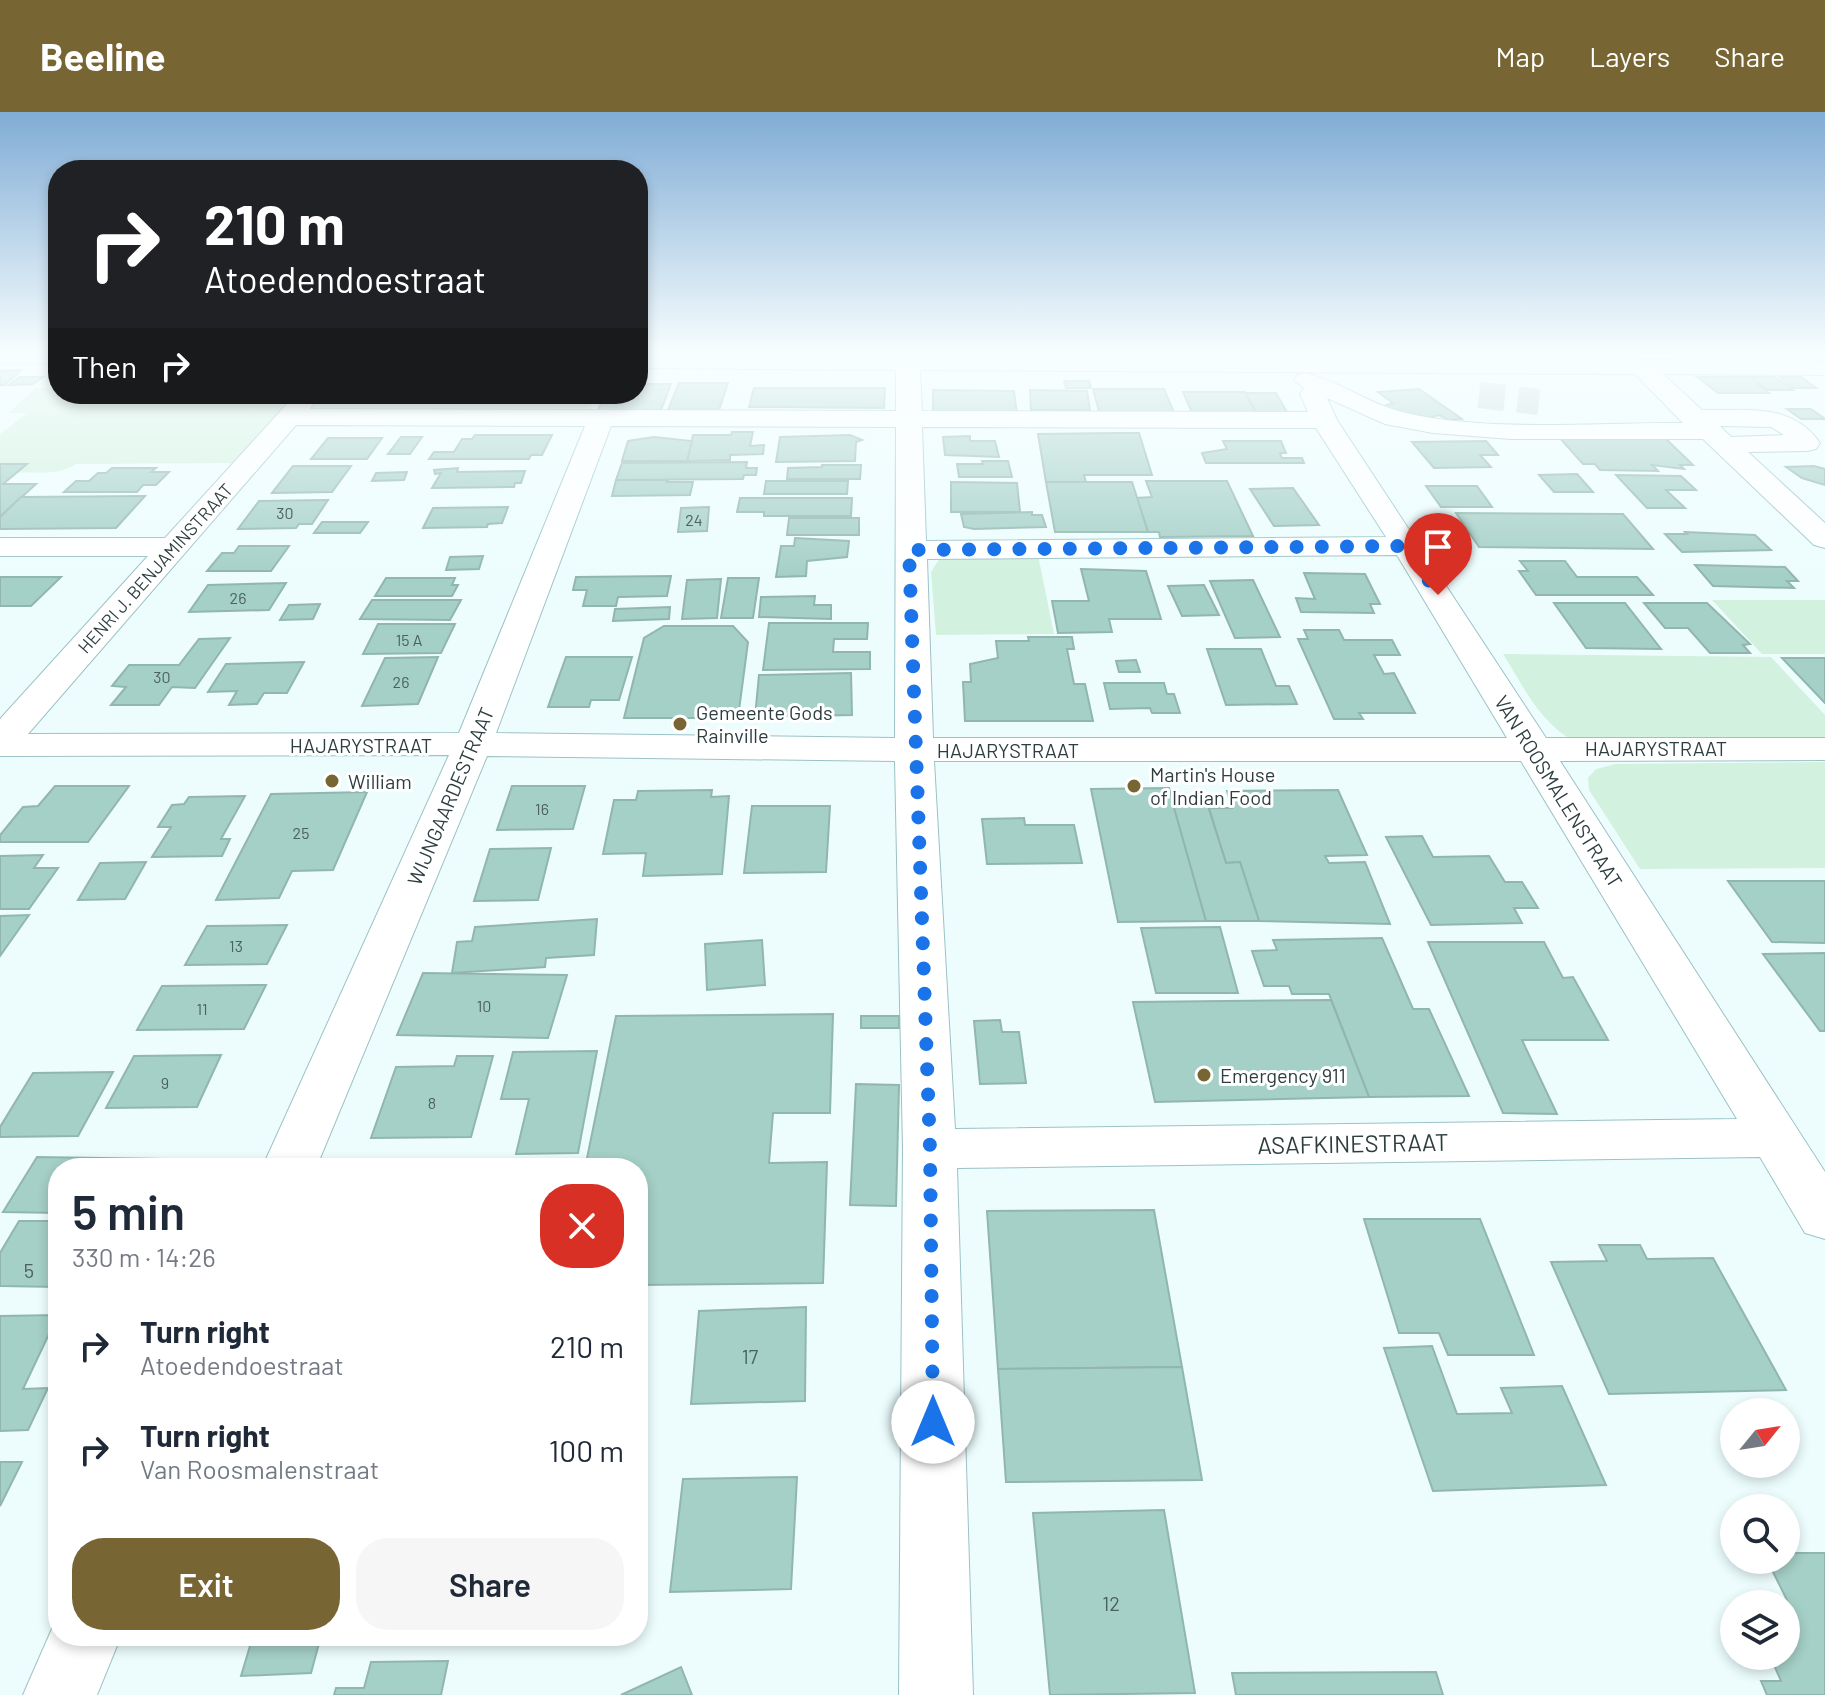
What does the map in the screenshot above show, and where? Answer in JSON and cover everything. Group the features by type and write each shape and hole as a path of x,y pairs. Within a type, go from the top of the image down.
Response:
{"street":[{"name":"HENRI J. BENJAMINSTRAAT","path":"0,743 279,428"},
{"name":"WIJNGAARDESTRAAT","path":"293,1158 473,744 598,428"},
{"path":"908,428 914,750 930,1149 936,1695"},
{"name":"VAN ROOSMALENSTRAAT","path":"1329,428 1407,546 1825,1218"},
{"path":"1471,428 1707,431"},
{"path":"1704,428 1825,539"},
{"path":"909,550 1407,546"},
{"path":"0,547 173,547"},
{"name":"HAJARYSTRAAT","path":"0,743 473,744 914,750 1825,749"},
{"name":"ASAFKINESTRAAT","path":"930,1149 1777,1138"},
{"path":"60,1695 81,1646"}],"green space":[{"path":"8,428 268,428 235,463 76,464 58,471 0,476 0,434"},
{"path":"1038,555 1054,634 936,635 931,572 940,558"},
{"path":"1712,600 1825,600 1825,654 1762,654"},
{"path":"1503,654 1771,657 1825,715 1825,746 1574,741 1542,714"},
{"path":"1825,762 1825,868 1640,869 1589,790 1588,778 1596,769 1616,764"}],"building":[{"path":"732,432 753,432 750,446 764,445 763,454 730,455 730,460 687,461 693,435 731,435"},
{"path":"1139,433 1152,475 1084,475 1086,482 1046,482 1038,434"},
{"path":"475,435 552,435 542,455 531,455 529,459 429,459 434,452 454,452 462,439 472,439"},
{"path":"850,435 862,440 856,442 855,461 776,462 780,437"},
{"path":"970,436 970,441 995,441 999,457 945,455 943,437"},
{"path":"1558,436 1664,437 1693,465 1680,465 1684,469 1652,465 1658,471 1600,470 1595,464 1583,464"},
{"path":"401,437 422,437 410,454 388,454"},
{"path":"654,437 692,441 687,461 622,461 628,441"},
{"path":"328,438 382,438 367,459 311,459"},
{"path":"1223,441 1281,441 1286,453 1280,453 1282,458 1302,458 1304,463 1206,463 1202,453 1227,449"},
{"path":"1486,441 1498,455 1480,455 1491,467 1434,468 1412,442"},
{"path":"982,461 1008,461 1012,477 959,477 957,464 983,464"},
{"path":"747,462 746,468 757,468 756,475 744,475 743,479 616,480 622,463"},
{"path":"0,464 27,464 3,484 36,484 0,517"},
{"path":"861,465 860,479 787,479 788,468"},
{"path":"293,466 351,466 332,492 272,493"},
{"path":"1814,466 1825,469 1825,485 1802,478 1786,467"},
{"path":"112,468 156,468 151,472 169,472 156,485 143,485 137,492 64,492 76,481 89,481 98,473 106,473"},
{"path":"458,468 457,472 525,471 521,483 515,483 514,487 432,488 441,473 435,474 434,470"},
{"path":"407,472 404,480 372,481 376,473"},
{"path":"1577,474 1593,492 1554,492 1539,475"},
{"path":"1616,475 1681,476 1696,490 1666,490 1685,508 1647,508"},
{"path":"616,480 693,482 690,495 612,496"},
{"path":"766,481 848,481 847,494 764,494"},
{"path":"1146,481 1227,481 1253,536 1160,537 1159,532 1148,532 1136,498 1152,497"},
{"path":"951,482 1017,483 1020,512 951,512"},
{"path":"1046,482 1132,482 1148,532 1055,532"},
{"path":"1426,486 1477,486 1492,507 1441,507"},
{"path":"1293,488 1319,525 1274,526 1250,489"},
{"path":"145,496 116,528 0,529 0,517 21,497"},
{"path":"740,498 852,498 851,516 764,516 764,512 737,512"},
{"path":"328,500 312,524 299,524 296,528 238,529 259,501"},
{"path":"508,507 502,523 488,524 487,527 423,528 433,508"},
{"path":"709,507 707,531 678,532 681,508"},
{"path":"1032,512 1032,515 1042,515 1046,527 974,529 964,527 961,514"},
{"path":"1456,513 1623,514 1653,549 1479,547"},
{"path":"789,518 859,518 859,535 787,535"},
{"path":"322,522 368,522 360,533 314,533"},
{"path":"1685,532 1755,535 1771,550 1682,552 1665,534 1687,534"},
{"path":"795,538 849,541 847,557 807,561 806,576 776,577 781,546 794,546"},
{"path":"239,546 289,546 271,571 207,571 222,553 234,553"},
{"path":"483,556 479,569 446,570 450,557"},
{"path":"1520,561 1565,561 1577,577 1637,577 1653,595 1536,595 1519,571 1528,571"},
{"path":"1695,565 1785,567 1798,581 1787,581 1794,588 1713,586"},
{"path":"1081,569 1146,571 1161,619 1109,619 1112,632 1058,633 1052,601 1089,601"},
{"path":"1304,573 1365,574 1380,604 1370,604 1374,613 1301,612 1296,598 1315,599"},
{"path":"671,576 667,596 618,597 616,606 583,606 587,590 573,590 576,577"},
{"path":"0,577 61,577 31,606 0,606"},
{"path":"386,578 455,578 452,585 458,585 452,596 375,596"},
{"path":"728,578 759,578 753,618 721,618"},
{"path":"721,579 717,618 682,619 687,580"},
{"path":"1253,580 1280,637 1235,638 1210,581"},
{"path":"286,583 269,610 189,612 208,585"},
{"path":"1204,585 1219,615 1182,616 1168,586"},
{"path":"815,596 814,605 831,605 831,619 759,617 761,597"},
{"path":"372,600 461,600 450,620 360,619"},
{"path":"1554,603 1625,603 1661,649 1586,648"},
{"path":"1644,603 1707,603 1750,644 1743,645 1750,653 1710,653 1688,628 1665,628"},
{"path":"320,604 313,619 280,620 289,605"},
{"path":"670,607 669,619 613,621 615,609"},
{"path":"769,623 868,623 867,639 834,639 833,652 870,652 870,669 763,670"},
{"path":"378,624 455,624 441,653 363,654"},
{"path":"664,626 733,626 748,642 738,718 624,718 644,638"},
{"path":"1304,630 1339,630 1344,640 1392,640 1400,655 1374,655 1384,674 1394,673 1415,713 1359,713 1363,719 1334,719 1298,639 1308,639"},
{"path":"1028,637 1072,637 1074,649 1067,649 1074,684 1085,684 1093,721 965,721 963,682 971,682 970,664 998,658 996,641 1029,641"},
{"path":"230,638 195,688 172,687 159,705 111,705 126,687 112,686 129,665 179,665 199,639"},
{"path":"1207,649 1261,649 1276,686 1289,686 1297,704 1226,705"},
{"path":"438,657 418,704 362,706 385,658"},
{"path":"566,657 632,657 619,700 591,700 589,707 548,707"},
{"path":"1782,658 1825,658 1825,703"},
{"path":"1136,660 1140,672 1119,672 1116,661"},
{"path":"304,662 287,693 264,693 257,704 229,705 237,691 208,692 226,664"},
{"path":"851,673 852,715 755,717 759,675"},
{"path":"1104,683 1164,683 1167,694 1174,694 1180,713 1152,713 1150,708 1110,709"},
{"path":"55,786 129,786 88,842 0,842 0,835 23,807 38,806"},
{"path":"512,786 585,786 573,829 497,830"},
{"path":"1169,788 1206,921 1118,922 1091,789"},
{"path":"712,790 711,797 729,796 722,874 643,876 646,853 603,854 614,800 636,800 638,791"},
{"path":"1338,790 1367,855 1325,856 1329,863 1365,862 1390,924 1259,921 1240,862 1226,863 1209,808 1232,808 1227,791"},
{"path":"367,792 333,870 292,871 279,898 216,900 271,794"},
{"path":"245,796 221,839 230,839 222,856 152,857 171,827 158,827 172,805 184,804 189,797"},
{"path":"1207,803 1226,863 1240,862 1259,921 1206,921 1173,804"},
{"path":"752,806 830,806 826,872 744,873"},
{"path":"1024,818 1025,825 1074,825 1082,863 987,864 982,819"},
{"path":"1422,836 1433,857 1489,856 1505,882 1522,882 1538,908 1514,908 1522,923 1431,925 1386,837"},
{"path":"551,848 538,900 474,901 490,849"},
{"path":"43,855 34,868 58,868 29,909 0,909 0,856"},
{"path":"146,862 125,899 78,900 100,863"},
{"path":"1728,881 1825,881 1825,943 1772,942"},
{"path":"29,915 0,956 0,916"},
{"path":"597,919 594,955 546,958 545,967 452,973 457,942 472,941 475,927"},
{"path":"287,925 267,964 185,965 207,926"},
{"path":"1220,927 1238,993 1156,993 1141,928"},
{"path":"1382,938 1413,1009 1429,1009 1469,1096 1369,1097 1329,994 1292,994 1289,986 1264,986 1252,951 1277,950 1273,940"},
{"path":"762,940 765,985 707,990 705,944"},
{"path":"1428,942 1544,942 1563,978 1573,977 1608,1040 1522,1040 1557,1114 1503,1113"},
{"path":"1825,953 1825,1031 1820,1031 1763,954"},
{"path":"423,973 567,975 548,1038 397,1035"},
{"path":"266,985 244,1029 137,1030 162,986"},
{"path":"1331,1000 1369,1097 1155,1102 1133,1002"},
{"path":"833,1014 830,1113 773,1113 769,1163 827,1162 823,1283 648,1285 648,1158 587,1158 616,1016"},
{"path":"861,1016 899,1016 899,1028 861,1028"},
{"path":"1000,1020 1002,1032 1019,1032 1026,1083 980,1084 974,1021"},
{"path":"597,1051 578,1153 516,1154 529,1099 501,1099 513,1052"},
{"path":"221,1055 197,1107 106,1108 134,1056"},
{"path":"457,1056 493,1056 471,1137 371,1138 396,1067 454,1066"},
{"path":"113,1072 78,1136 0,1137 0,1127 33,1073"},
{"path":"856,1084 899,1085 896,1206 850,1205"},
{"path":"37,1157 100,1158 48,1158 48,1213 3,1212"},
{"path":"1154,1210 1182,1367 998,1369 987,1211"},
{"path":"1364,1219 1480,1219 1534,1355 1448,1355 1439,1333 1399,1333"},
{"path":"19,1221 48,1221 48,1287 0,1286 0,1253"},
{"path":"1599,1245 1640,1245 1647,1259 1713,1258 1786,1390 1609,1394 1551,1262 1607,1261"},
{"path":"806,1307 805,1401 691,1404 699,1311"},
{"path":"48,1315 48,1336 23,1389 48,1388 28,1430 0,1431 0,1316"},
{"path":"1432,1346 1457,1414 1512,1413 1501,1388 1562,1386 1606,1485 1433,1491 1384,1348"},
{"path":"1182,1367 1202,1480 1006,1482 998,1369"},
{"path":"0,1462 22,1462 0,1506"},
{"path":"797,1477 791,1589 670,1592 683,1479"},
{"path":"1164,1510 1195,1693 1050,1695 1033,1513"},
{"path":"1800,1553 1825,1553 1825,1695 1767,1695 1761,1681 1781,1681 1776,1670 1800,1670 1800,1590 1782,1590 1774,1574 1800,1574"},
{"path":"250,1646 318,1646 311,1673 241,1676"},
{"path":"448,1661 441,1695 334,1695 336,1688 364,1688 371,1662"},
{"path":"681,1667 692,1695 621,1695"},
{"path":"1436,1672 1443,1695 1236,1695 1232,1673"}],"place":[{"name":"Gemeente Gods Rainville","path":"680,724"},
{"name":"William","path":"332,781"},
{"name":"Martin's House of Indian Food","path":"1134,786"},
{"name":"Emergency 911","path":"1204,1075"}],"route":[{"path":"933,1422 930,1149 909,550 1407,546 1438,595"}]}
